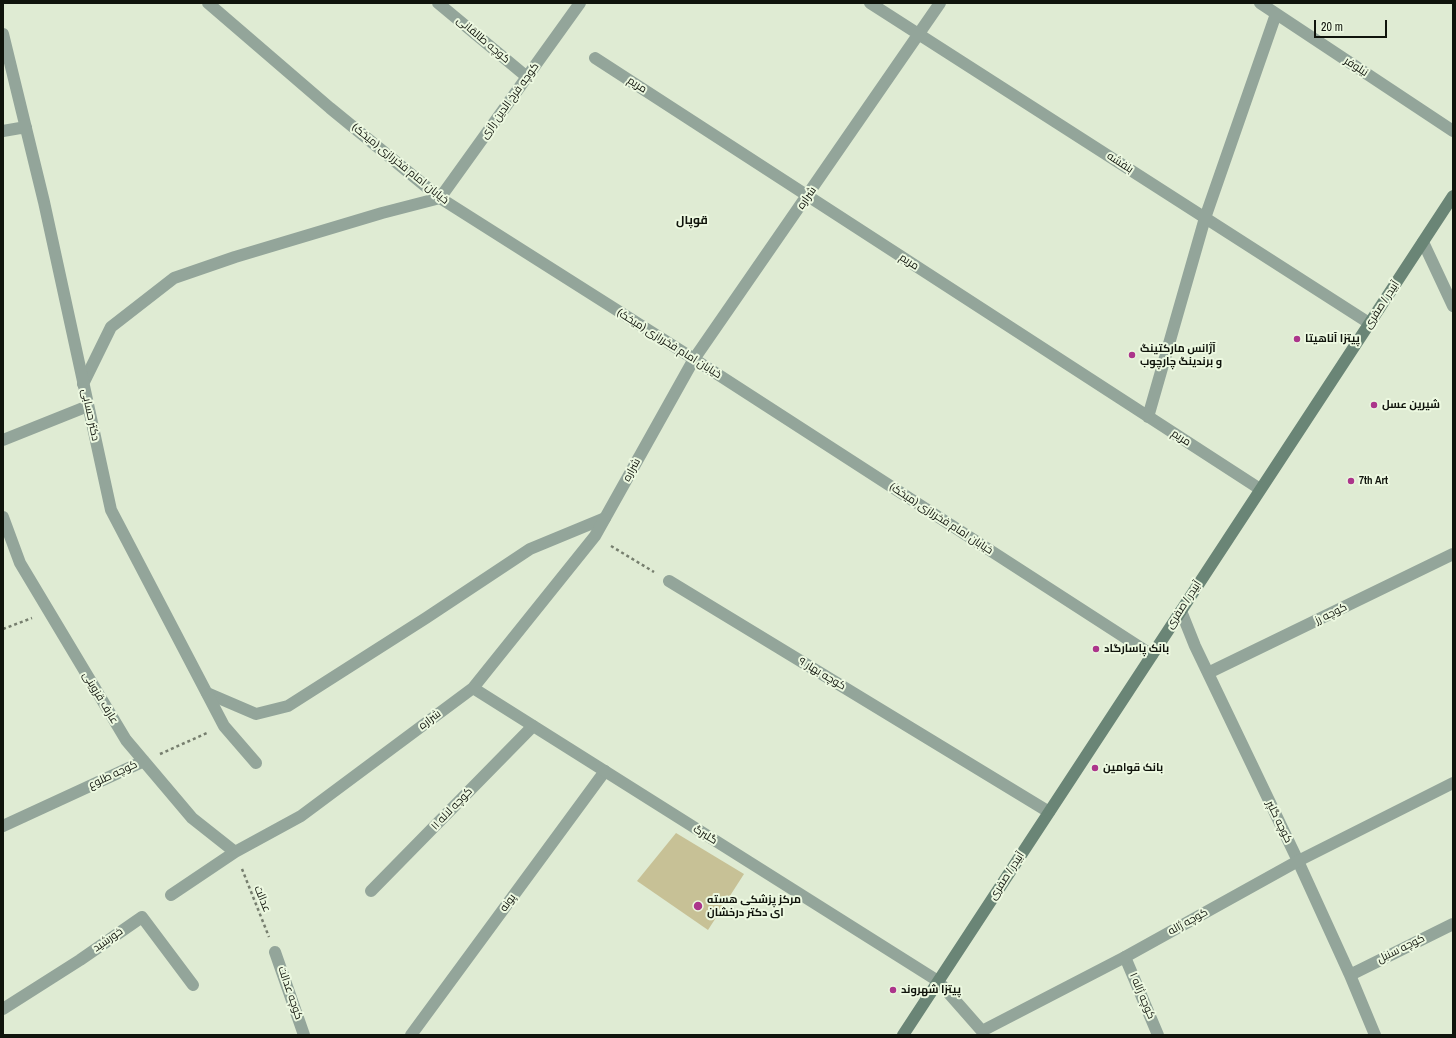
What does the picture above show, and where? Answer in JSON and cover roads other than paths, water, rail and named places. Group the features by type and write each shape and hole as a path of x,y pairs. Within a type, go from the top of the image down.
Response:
{"main road":[{"name":"آبیدر / صفری","path":"903,1035 1453,196"}],"street":[{"name":"خیابان امام فخررازی (میخک)","path":"208,3 330,108 440,198 694,359 1152,655"},
{"name":"کوچه طالقانی","path":"438,3 527,77"},
{"name":"کوچه فرخ الدین رازی","path":"440,198 580,3"},
{"name":"بنفشه","path":"870,3 1369,323"},
{"name":"شراره","path":"171,895 235,852 301,816 473,688 595,536 694,359 940,3"},
{"name":"نیلوفر","path":"1260,3 1453,130"},
{"path":"1148,417 1205,218 1276,14"},
{"name":"دکتر حسابی","path":"3,34 44,202 111,510 224,726 256,763"},
{"name":"مریم","path":"595,58 1260,489"},
{"path":"3,131 26,127"},
{"path":"83,384 111,327 174,278 236,257 382,212 440,198"},
{"path":"1423,242 1453,306"},
{"path":"3,440 88,406"},
{"name":"عارف قزوینی","path":"3,517 20,563 126,740 192,818 235,852"},
{"path":"207,693 256,714 288,706 426,618 530,549 605,518"},
{"name":"کوچه رز","path":"1208,673 1453,554"},
{"name":"کوچه بهار ۹","path":"669,581 1049,812"},
{"name":"کوچه گلپر","path":"1180,611 1195,646 1298,861 1350,975 1375,1035"},
{"name":"گلبرگ","path":"473,688 938,982"},
{"name":"کوچه لاله ۱۱","path":"371,891 533,726"},
{"name":"کوچه طلوع","path":"3,826 144,761"},
{"name":"پونه","path":"411,1035 605,771"},
{"name":"کوچه ژاله","path":"938,982 982,1031 1125,956 1298,861 1453,783"},
{"name":"خورشید","path":"3,1009 80,960 142,917 193,985"},
{"name":"کوچه سنبل","path":"1350,975 1453,924"},
{"name":"کوچه عدالت","path":"275,952 304,1035"},
{"name":"کوچه ژاله ۱","path":"1125,956 1158,1035"}],"place":[{"name":"پیتزا آناهیتا","path":"1297,339"},
{"name":"آژانس مارکتینگ و برندینگ چارچوب","path":"1132,355"},
{"name":"شیرین عسل","path":"1374,405"},
{"name":"7th Art","path":"1351,481"},
{"name":"بانک پاسارگاد","path":"1096,649"},
{"name":"بانک قوامین","path":"1095,768"},
{"name":"مرکز پزشکی هسته ای دکتر درخشان","path":"698,906"},
{"name":"پیتزا شهروند","path":"893,990"}],"district":[{"name":"قوپال","path":"692,221"}]}
